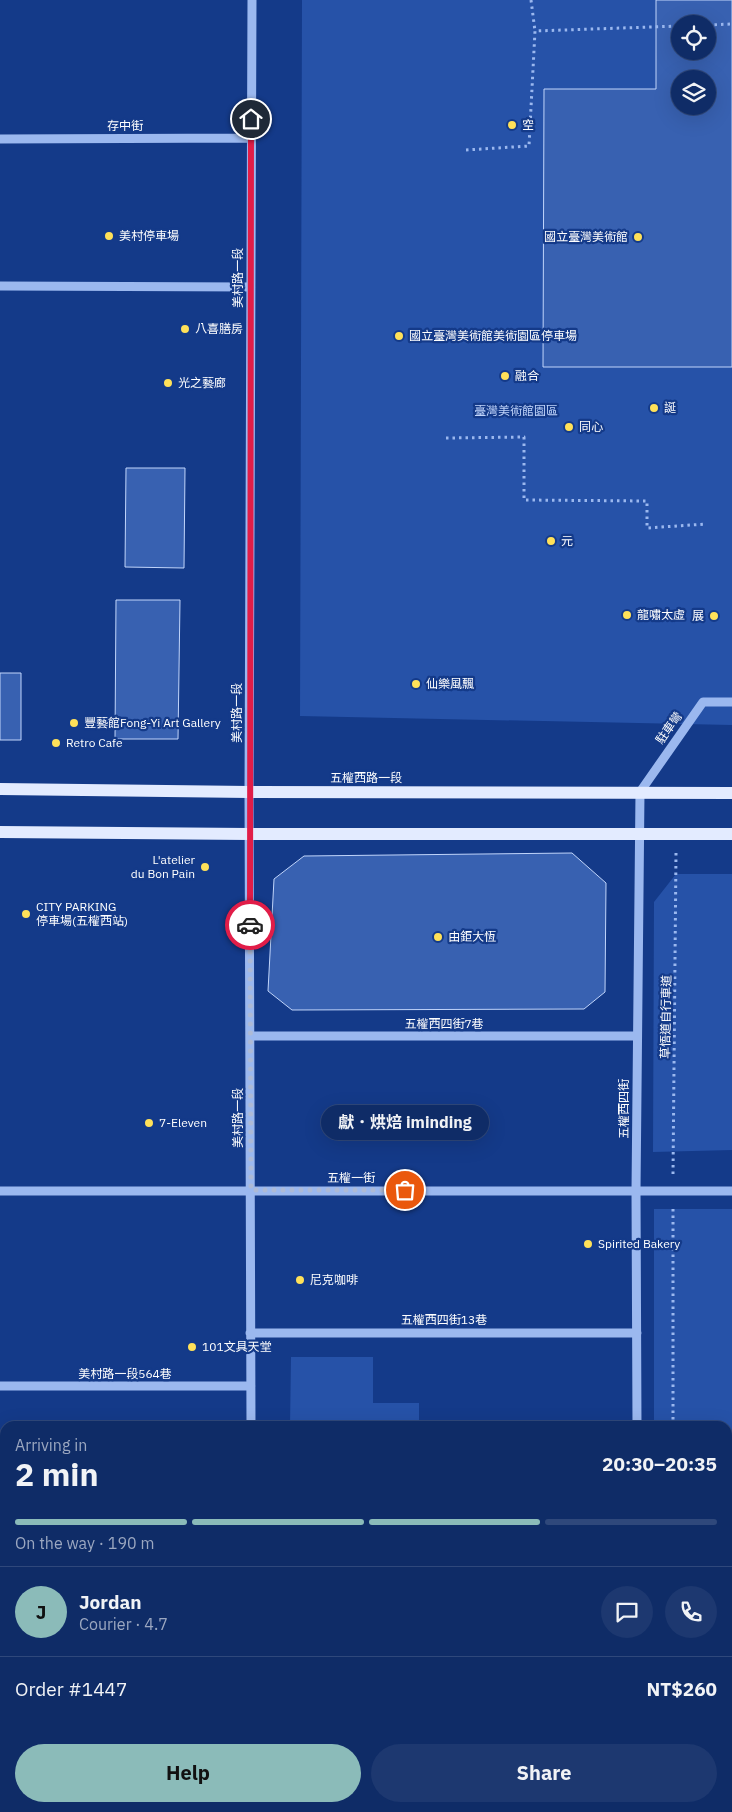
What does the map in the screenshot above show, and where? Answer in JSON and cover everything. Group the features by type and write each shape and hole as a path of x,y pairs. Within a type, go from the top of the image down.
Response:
{"main road":[{"name":"五權西路一段","path":"0,789 250,792 732,793"},
{"path":"0,832 732,834"}],"street":[{"name":"美村路一段","path":"251,1421 252,0"},
{"name":"存中街","path":"0,139 251,138"},
{"path":"0,286 251,287"},
{"name":"駐車彎","path":"640,792 703,702 732,702"},
{"name":"五權西四街","path":"637,1421 636,1191 640,792"},
{"name":"五權西四街7巷","path":"251,1036 637,1036"},
{"name":"五權一街","path":"0,1191 732,1191"},
{"name":"五權西四街13巷","path":"250,1333 637,1333"},
{"name":"美村路一段564巷","path":"0,1386 251,1386"}],"path":[{"path":"466,150 529,146 535,31 531,0"},
{"path":"716,25 732,24"},
{"path":"535,31 671,26"},
{"path":"446,438 524,437 524,500 647,501 647,528 706,524"},
{"name":"草悟道自行車道","path":"673,1160 676,874"},
{"path":"673,1209 673,1421"}],"green space":[{"name":"臺灣美術館園區","path":"302,0 732,0 732,725 300,716"},
{"path":"676,874 732,874 732,1150 653,1152 654,902"},
{"path":"654,1209 732,1209 732,1421 654,1421"},
{"path":"291,1357 373,1357 373,1403 419,1403 419,1421 290,1421"}],"building":[{"name":"國立臺灣美術館","path":"656,0 732,0 732,367 543,367 544,89 656,89"},
{"path":"126,468 185,468 184,568 125,567"},
{"path":"116,600 180,600 178,739 115,739"},
{"path":"0,673 21,673 21,740 0,740"},
{"name":"由鉅大恆","path":"572,853 606,883 605,992 584,1009 292,1010 268,991 274,879 304,856"}],"way so far":[{"path":"250,925 251,1190 405,1190"}],"place":[{"name":"空","path":"512,125"},
{"name":"美村停車場","path":"109,236"},
{"name":"國立臺灣美術館","path":"638,237"},
{"name":"八喜膳房","path":"185,329"},
{"name":"國立臺灣美術館美術園區停車場","path":"399,336"},
{"name":"融合","path":"505,376"},
{"name":"光之藝廊","path":"168,383"},
{"name":"誕","path":"654,408"},
{"name":"同心","path":"569,427"},
{"name":"元","path":"551,541"},
{"name":"龍嘯太虛","path":"627,615"},
{"name":"展","path":"714,616"},
{"name":"仙樂風飄","path":"416,684"},
{"name":"豐藝館Fong-Yi Art Gallery","path":"74,723"},
{"name":"Retro Cafe","path":"56,743"},
{"name":"L'atelier du Bon Pain","path":"205,867"},
{"name":"CITY PARKING 停車場(五權西站)","path":"26,914"},
{"name":"由鉅大恆","path":"438,937"},
{"name":"7-Eleven","path":"149,1123"},
{"name":"獻．烘焙 iminding","path":"405,1190"},
{"name":"Spirited Bakery","path":"588,1244"},
{"name":"尼克咖啡","path":"300,1280"},
{"name":"101文具天堂","path":"192,1347"}],"route":[{"path":"250,925 251,119"}]}
